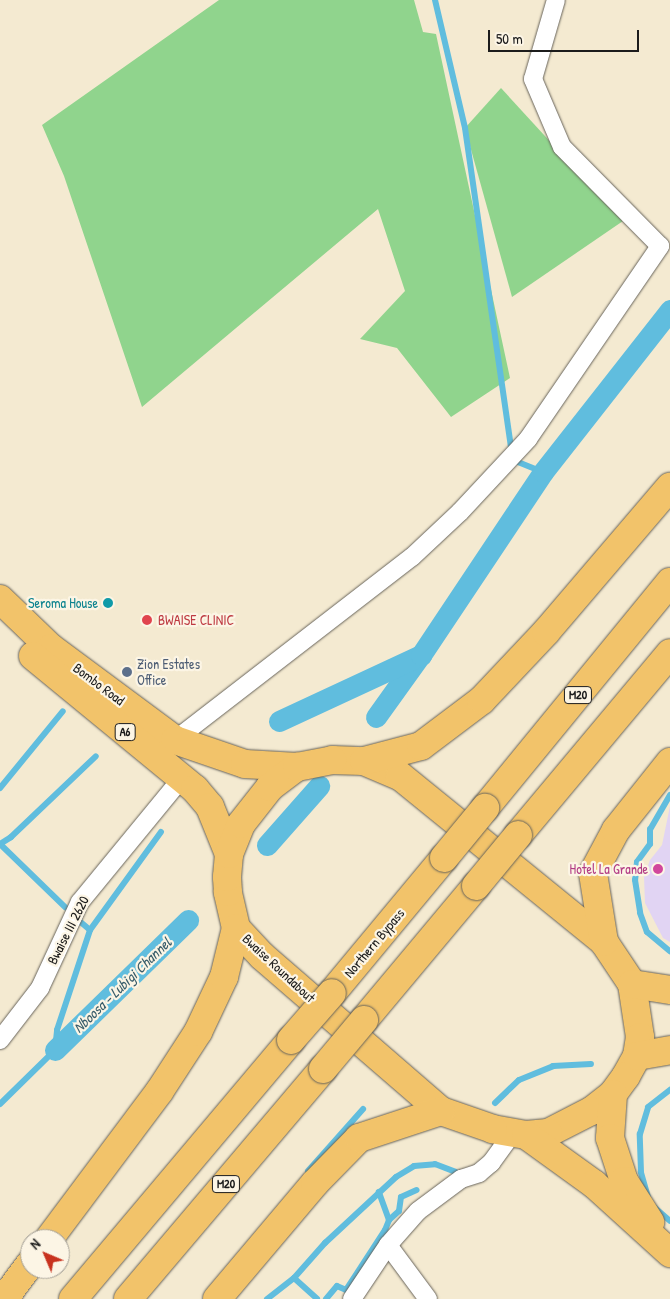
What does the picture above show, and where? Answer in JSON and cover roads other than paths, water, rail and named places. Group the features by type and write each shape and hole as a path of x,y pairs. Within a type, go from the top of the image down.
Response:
{"main road":[{"path":"364,761 421,746 482,700 546,632 670,487"},
{"name":"Northern Bypass","path":"73,1299 332,993 670,582"},
{"name":"Bombo Road","path":"0,599 51,648 174,740 245,764 297,767"},
{"name":"Bombo Road","path":"0,624 34,657 195,789 210,807 229,854"},
{"name":"M20","path":"128,1299 323,1069 670,653"},
{"name":"Bwaise Roundabout","path":"332,760 364,761 400,776 604,942 632,984 639,1030 637,1056 613,1094 591,1111 569,1124 548,1133 520,1134 493,1129 441,1111 262,956 236,928 228,892 229,854 241,824 254,806 270,788 297,767 332,760"},
{"path":"604,942 593,873 616,830 670,762"},
{"path":"56,1229 159,1092 198,1032 224,977 236,928"},
{"path":"632,984 670,990"},
{"path":"637,1056 670,1050"},
{"path":"613,1094 610,1138 624,1181 670,1253"},
{"path":"216,1299 309,1190 359,1138 441,1111"},
{"path":"520,1134 594,1184 670,1253"},
{"path":"4,1299 20,1277"}],"street":[{"path":"174,740 412,557 460,512 528,439 660,246 562,147 533,79 556,0"},
{"name":"Bwaise III 2620","path":"2,1031 40,988 80,902 182,778"},
{"path":"352,1299 388,1246 418,1211 461,1179 479,1173 520,1134"},
{"path":"388,1246 428,1299"}],"waterway":[{"path":"435,0 465,128 513,460 543,472"},
{"path":"279,721 421,655 543,472 670,310"},
{"name":"Nboosa - Lubigi Channel","path":"376,717 419,657"},
{"path":"0,788 63,711"},
{"path":"0,844 11,837 96,756"},
{"name":"Nboosa - Lubigi Channel","path":"267,845 319,786"},
{"path":"670,795 650,829 650,844 637,862 635,880 640,913 647,932 670,951"},
{"path":"0,1104 55,1050 57,1030 90,930 161,832"},
{"path":"0,844 65,907"},
{"path":"77,919 90,930"},
{"name":"Nboosa - Lubigi Channel","path":"55,1050 188,920"},
{"path":"495,1103 519,1080 553,1066 591,1064"},
{"path":"648,1197 641,1172 640,1134 648,1107 670,1090"},
{"path":"308,1171 363,1109"},
{"path":"267,1299 294,1278 325,1243 396,1177 414,1166 435,1164 456,1172"},
{"path":"389,1220 399,1211 401,1197 417,1190"},
{"path":"326,1299 337,1286 346,1290 385,1230 389,1220 379,1192"},
{"path":"654,1207 670,1221"},
{"path":"294,1278 317,1299"}],"place":[{"name":"Seroma House","path":"108,603"},
{"name":"BWAISE CLINIC","path":"147,620"},
{"name":"Zion Estates Office","path":"127,672"},
{"name":"Hotel La Grande","path":"658,869"}]}
